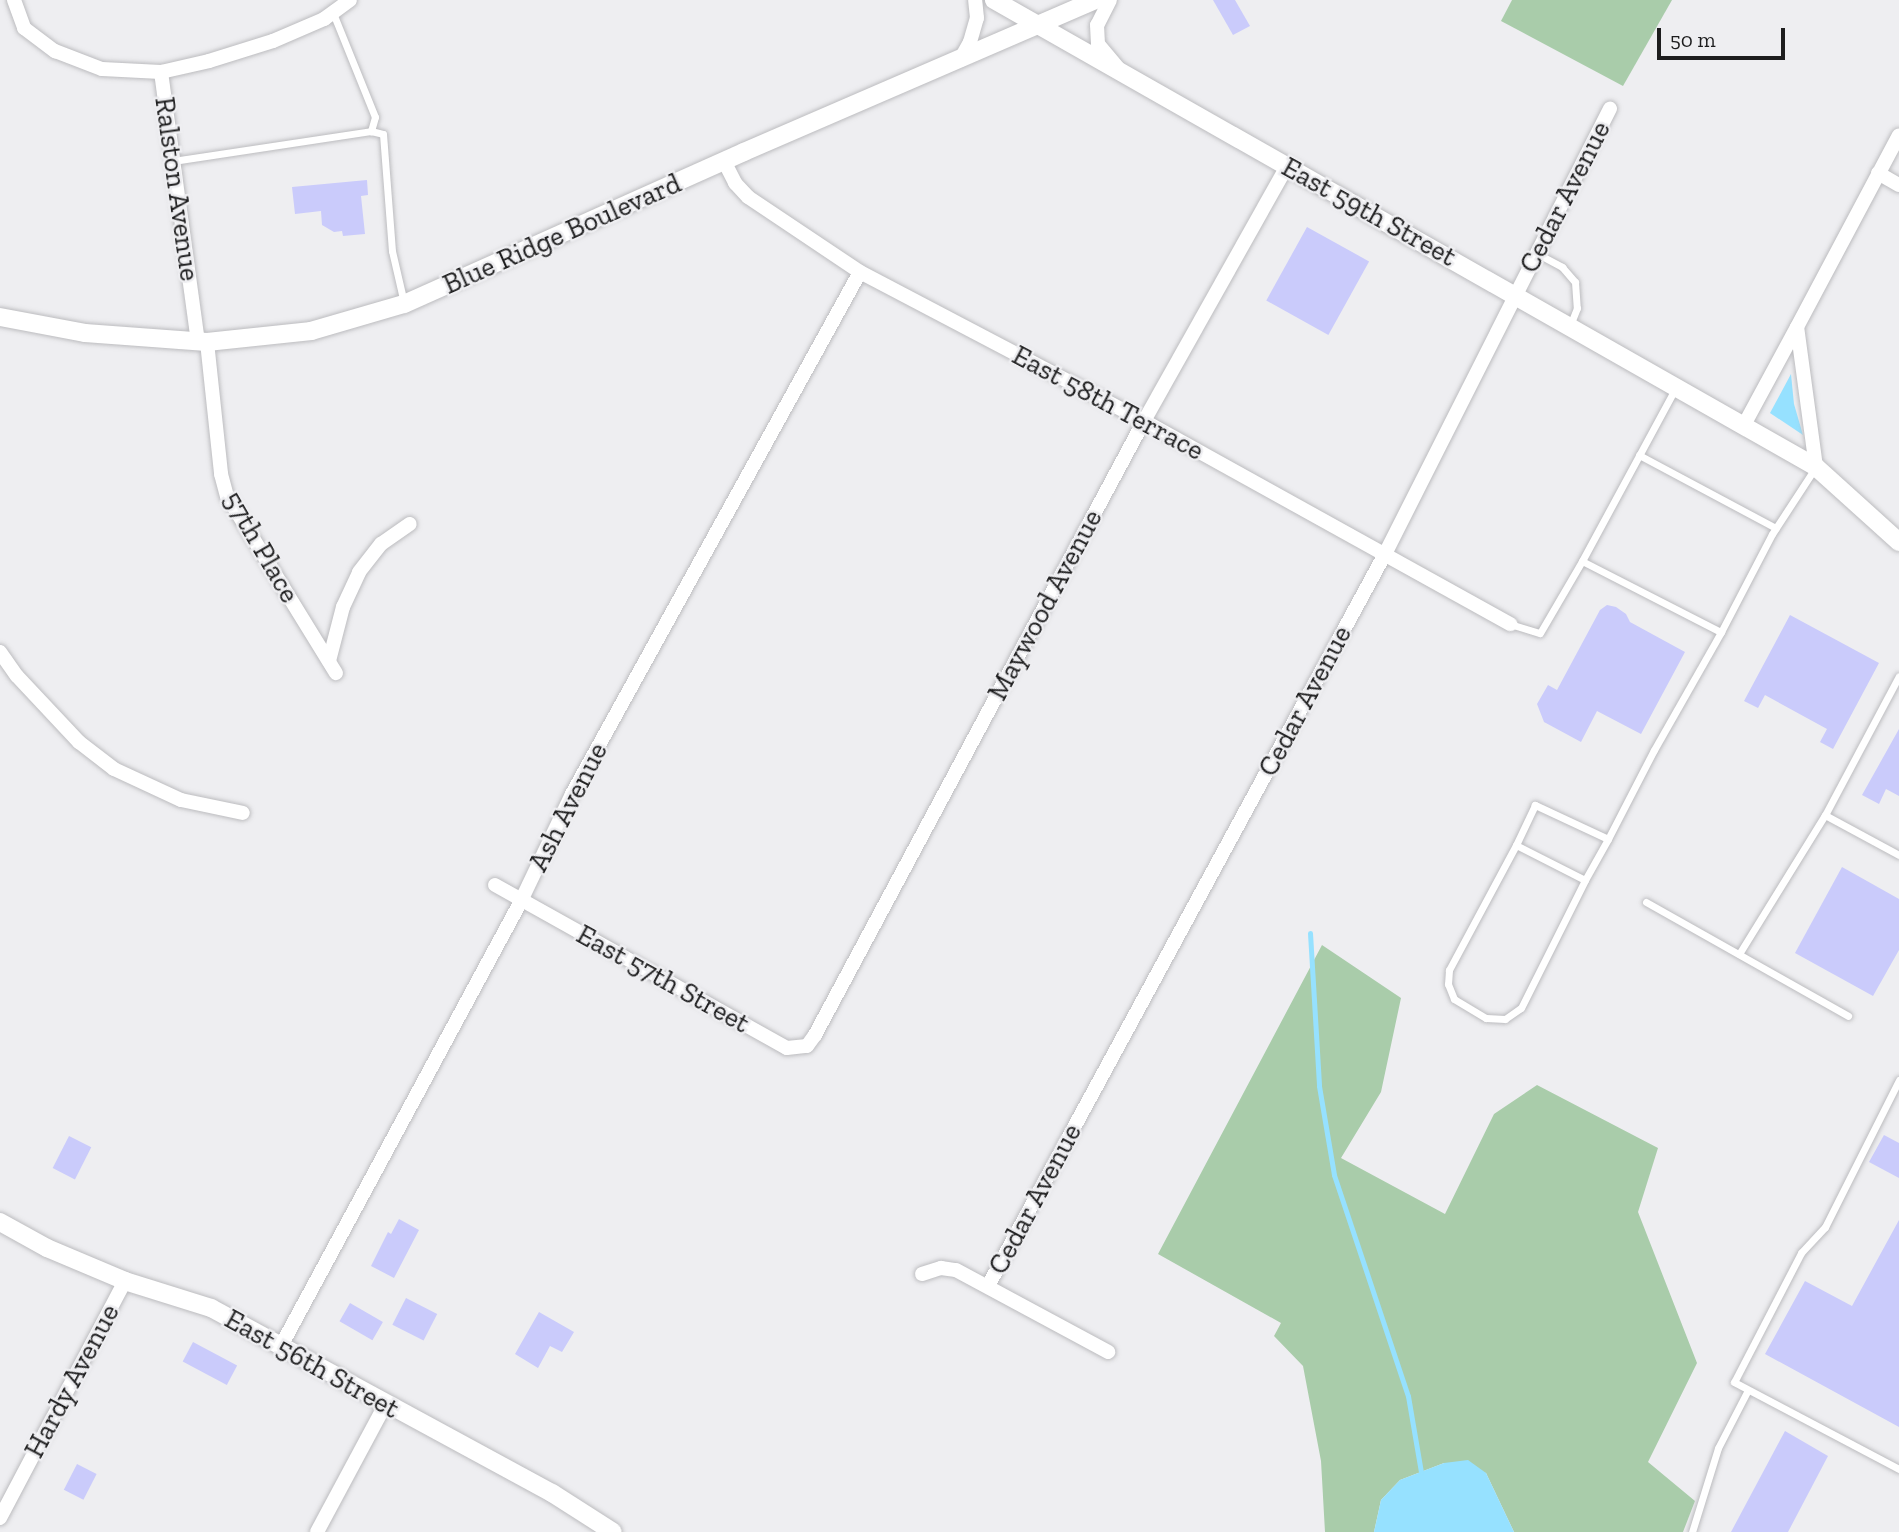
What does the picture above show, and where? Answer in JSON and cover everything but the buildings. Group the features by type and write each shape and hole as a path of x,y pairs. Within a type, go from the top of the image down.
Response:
{"street":[{"path":"14,0 24,28 55,51 102,69 160,72"},
{"name":"Ralston Avenue","path":"202,342 160,72 209,61 273,41 333,13 350,0"},
{"path":"960,60 970,42 977,18 975,0"},
{"name":"East 59th Street","path":"994,0 1816,467 1899,542"},
{"name":"Blue Ridge Boulevard","path":"0,317 85,332 202,342 311,331 404,304 1095,0"},
{"path":"1110,0 1097,26 1098,44 1121,72"},
{"name":"Cedar Avenue","path":"988,1286 1385,554 1518,296 1536,253 1609,109"},
{"path":"1744,425 1899,135"},
{"name":"East 58th Terrace","path":"724,161 735,183 747,197 860,272 1144,421 1510,624"},
{"name":"Maywood Avenue","path":"807,1046 822,1023 1144,421 1287,166"},
{"path":"1878,173 1899,184"},
{"name":"Ash Avenue","path":"281,1346 521,901 572,794 860,272"},
{"path":"1797,327 1816,467"},
{"name":"57th Place","path":"202,342 221,474 227,496 333,667 343,607 359,572 381,544 410,524"},
{"path":"0,652 17,676 79,742 114,769 181,800 243,813"},
{"name":"East 57th Street","path":"495,886 787,1048 807,1046"},
{"name":"East 56th Street","path":"0,1222 47,1248 125,1280 211,1308 552,1493 613,1532"},
{"path":"922,1274 941,1268 956,1270 1108,1352"},
{"name":"Hardy Avenue","path":"0,1518 125,1280"},
{"path":"317,1532 386,1405"}],"lane":[{"path":"333,13 375,117 371,131"},
{"path":"173,161 371,131 383,134 392,251 404,304"},
{"path":"1536,253 1562,267 1575,282 1577,308 1570,326"},
{"path":"1510,624 1540,633 1676,386"},
{"path":"1639,455 1776,528"},
{"path":"1608,839 1535,805 1449,970 1448,984 1454,999 1486,1018 1505,1018 1521,1008 1585,880 1608,839 1721,632 1776,528 1816,467"},
{"path":"1582,561 1721,632"},
{"path":"1739,954 1825,815 1899,676"},
{"path":"1825,815 1899,855"},
{"path":"1516,845 1585,880"},
{"path":"1646,902 1848,1016"},
{"path":"1899,1080 1825,1227 1801,1253 1734,1382 1899,1469"},
{"path":"1692,1532 1718,1448 1748,1390"}],"green space":[{"path":"1512,0 1672,0 1623,86 1501,21"},
{"path":"1322,945 1401,998 1381,1092 1341,1158 1445,1214 1494,1114 1537,1085 1658,1148 1638,1212 1697,1363 1648,1462 1695,1501 1683,1532 1514,1532 1486,1473 1444,1463 1400,1480 1381,1500 1374,1532 1325,1532 1321,1461 1303,1366 1274,1336 1281,1323 1158,1254"}],"water":[{"path":"1791,374 1794,404 1803,435 1770,413"},
{"path":"1468,1460 1486,1473 1514,1532 1374,1532 1381,1500 1400,1480 1444,1463"}],"waterway":[{"path":"1310,933 1319,1086 1334,1175 1408,1396 1421,1472"}]}
